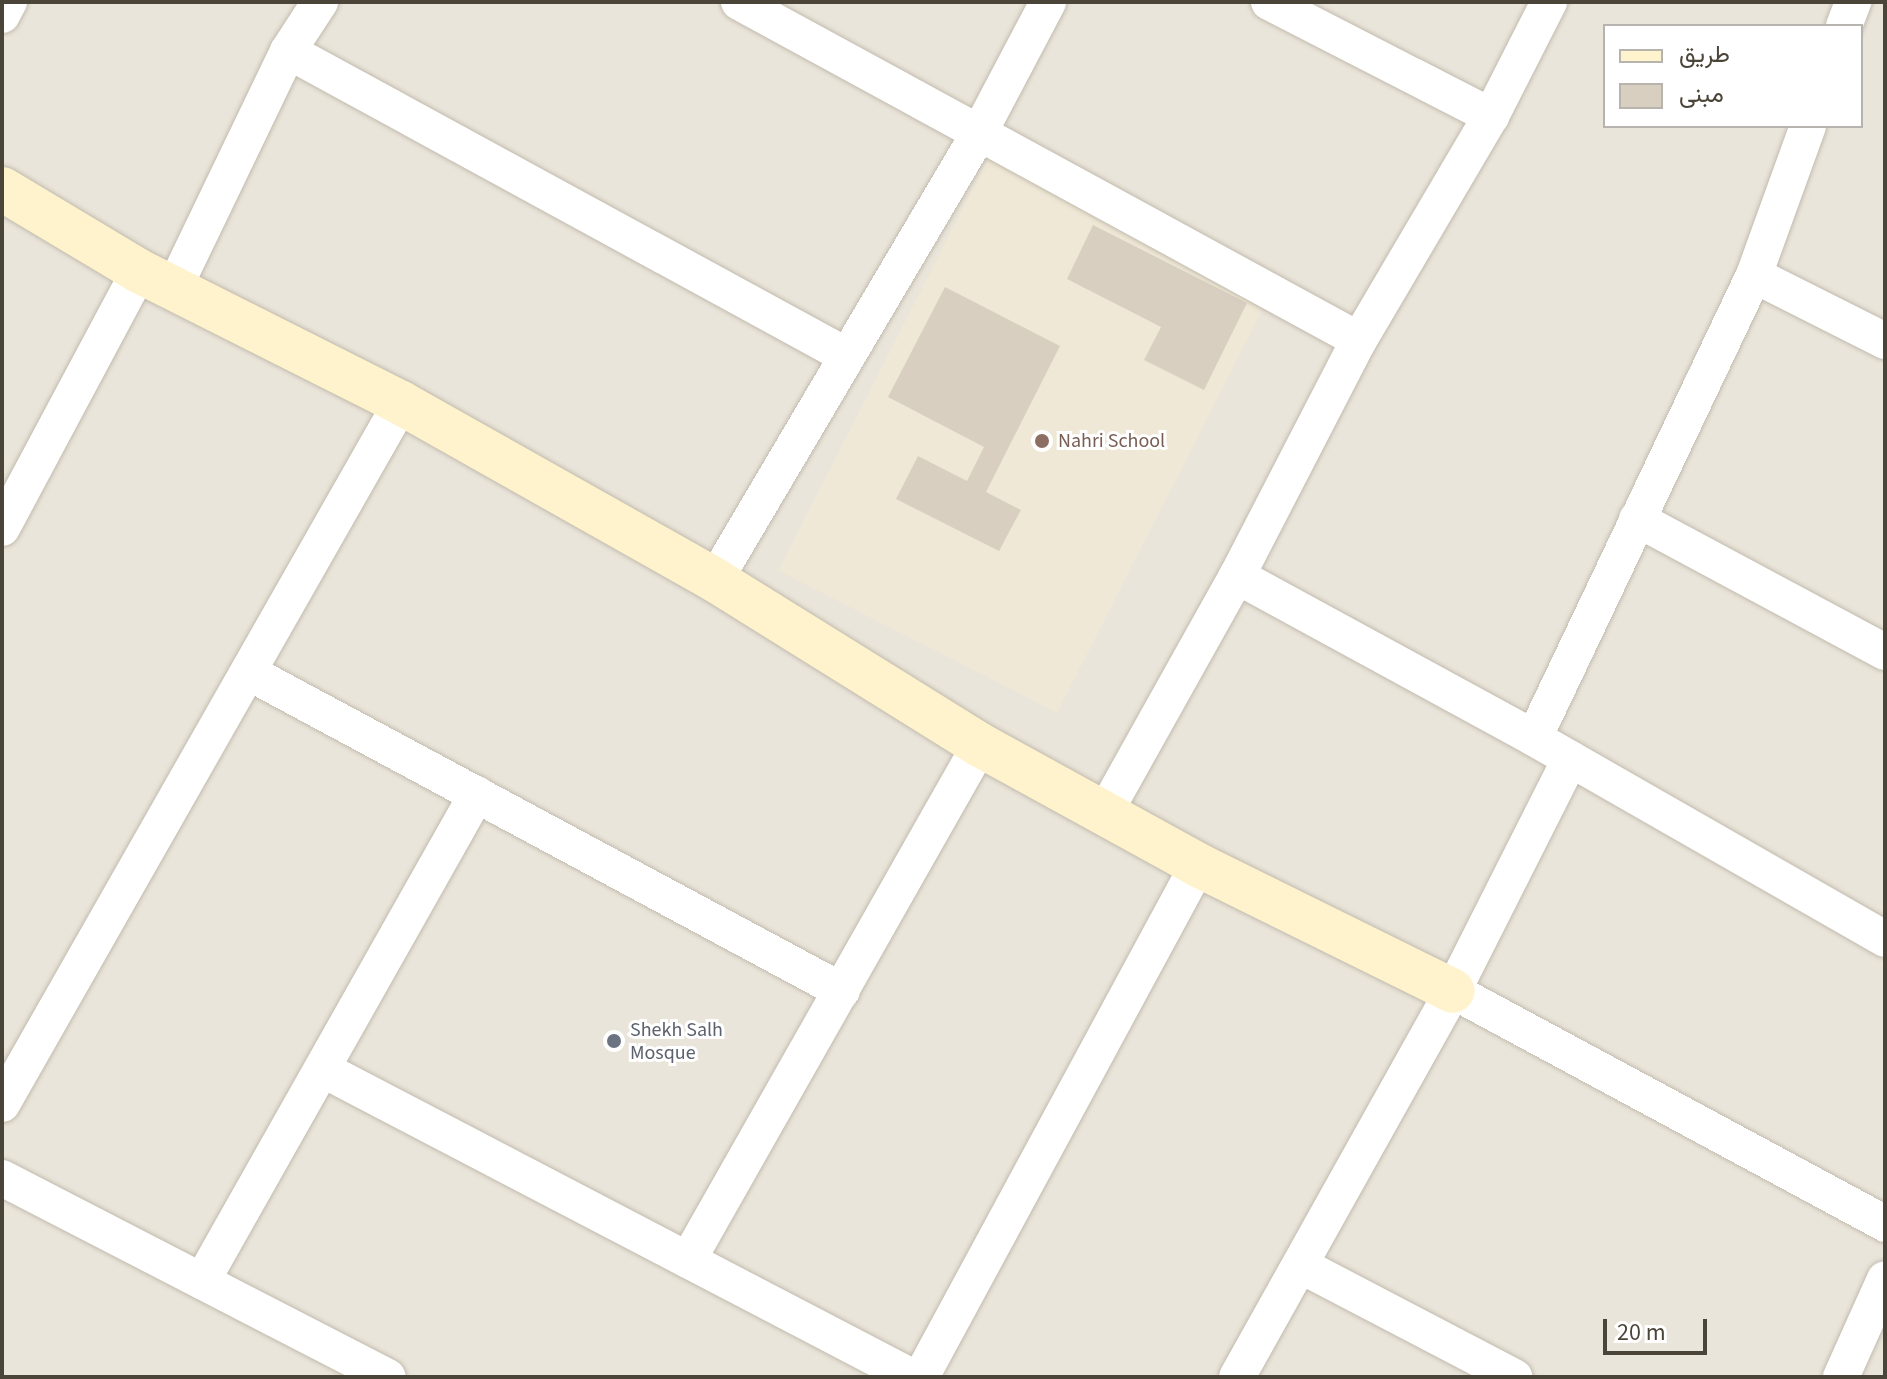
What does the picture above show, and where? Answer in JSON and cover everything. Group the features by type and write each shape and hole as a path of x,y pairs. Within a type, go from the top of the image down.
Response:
{"street":[{"path":"2,15 9,2"},
{"path":"2,528 157,279 288,51 320,2"},
{"path":"739,2 1359,340"},
{"path":"715,580 845,355 978,135 1048,2"},
{"path":"1269,2 1491,116"},
{"path":"1105,812 1237,576 1359,340 1491,116 1549,2"},
{"path":"1845,24 1853,2"},
{"path":"288,51 845,355"},
{"path":"1534,738 1754,275 1807,128"},
{"path":"2,189 157,279 401,403 715,580 980,745 1198,865 1453,991 1885,1224"},
{"path":"1754,275 1885,341"},
{"path":"2,1104 401,403"},
{"path":"1637,519 1885,652"},
{"path":"1237,576 1534,738 1885,939"},
{"path":"248,672 842,991"},
{"path":"688,1260 980,745"},
{"path":"1237,1377 1453,991 1570,759"},
{"path":"202,1281 477,794"},
{"path":"921,1377 1198,865"},
{"path":"322,1069 912,1377"},
{"path":"2,1178 388,1377"},
{"path":"1300,1265 1514,1377"},
{"path":"1841,1377 1885,1279"}],"shaded area":[{"path":"2,2 1885,2 1885,1377 2,1377"},
{"path":"989,157 1268,299 1057,713 778,570"}],"building":[{"path":"1093,225 1247,303 1204,390 1144,360 1161,327 1067,279"},
{"path":"945,287 1060,346 986,492 1021,510 999,551 896,499 918,456 967,481 984,447 888,397"}],"place":[{"name":"Nahri School","path":"1042,441"},
{"name":"Shekh Salh Mosque","path":"614,1041"}]}
